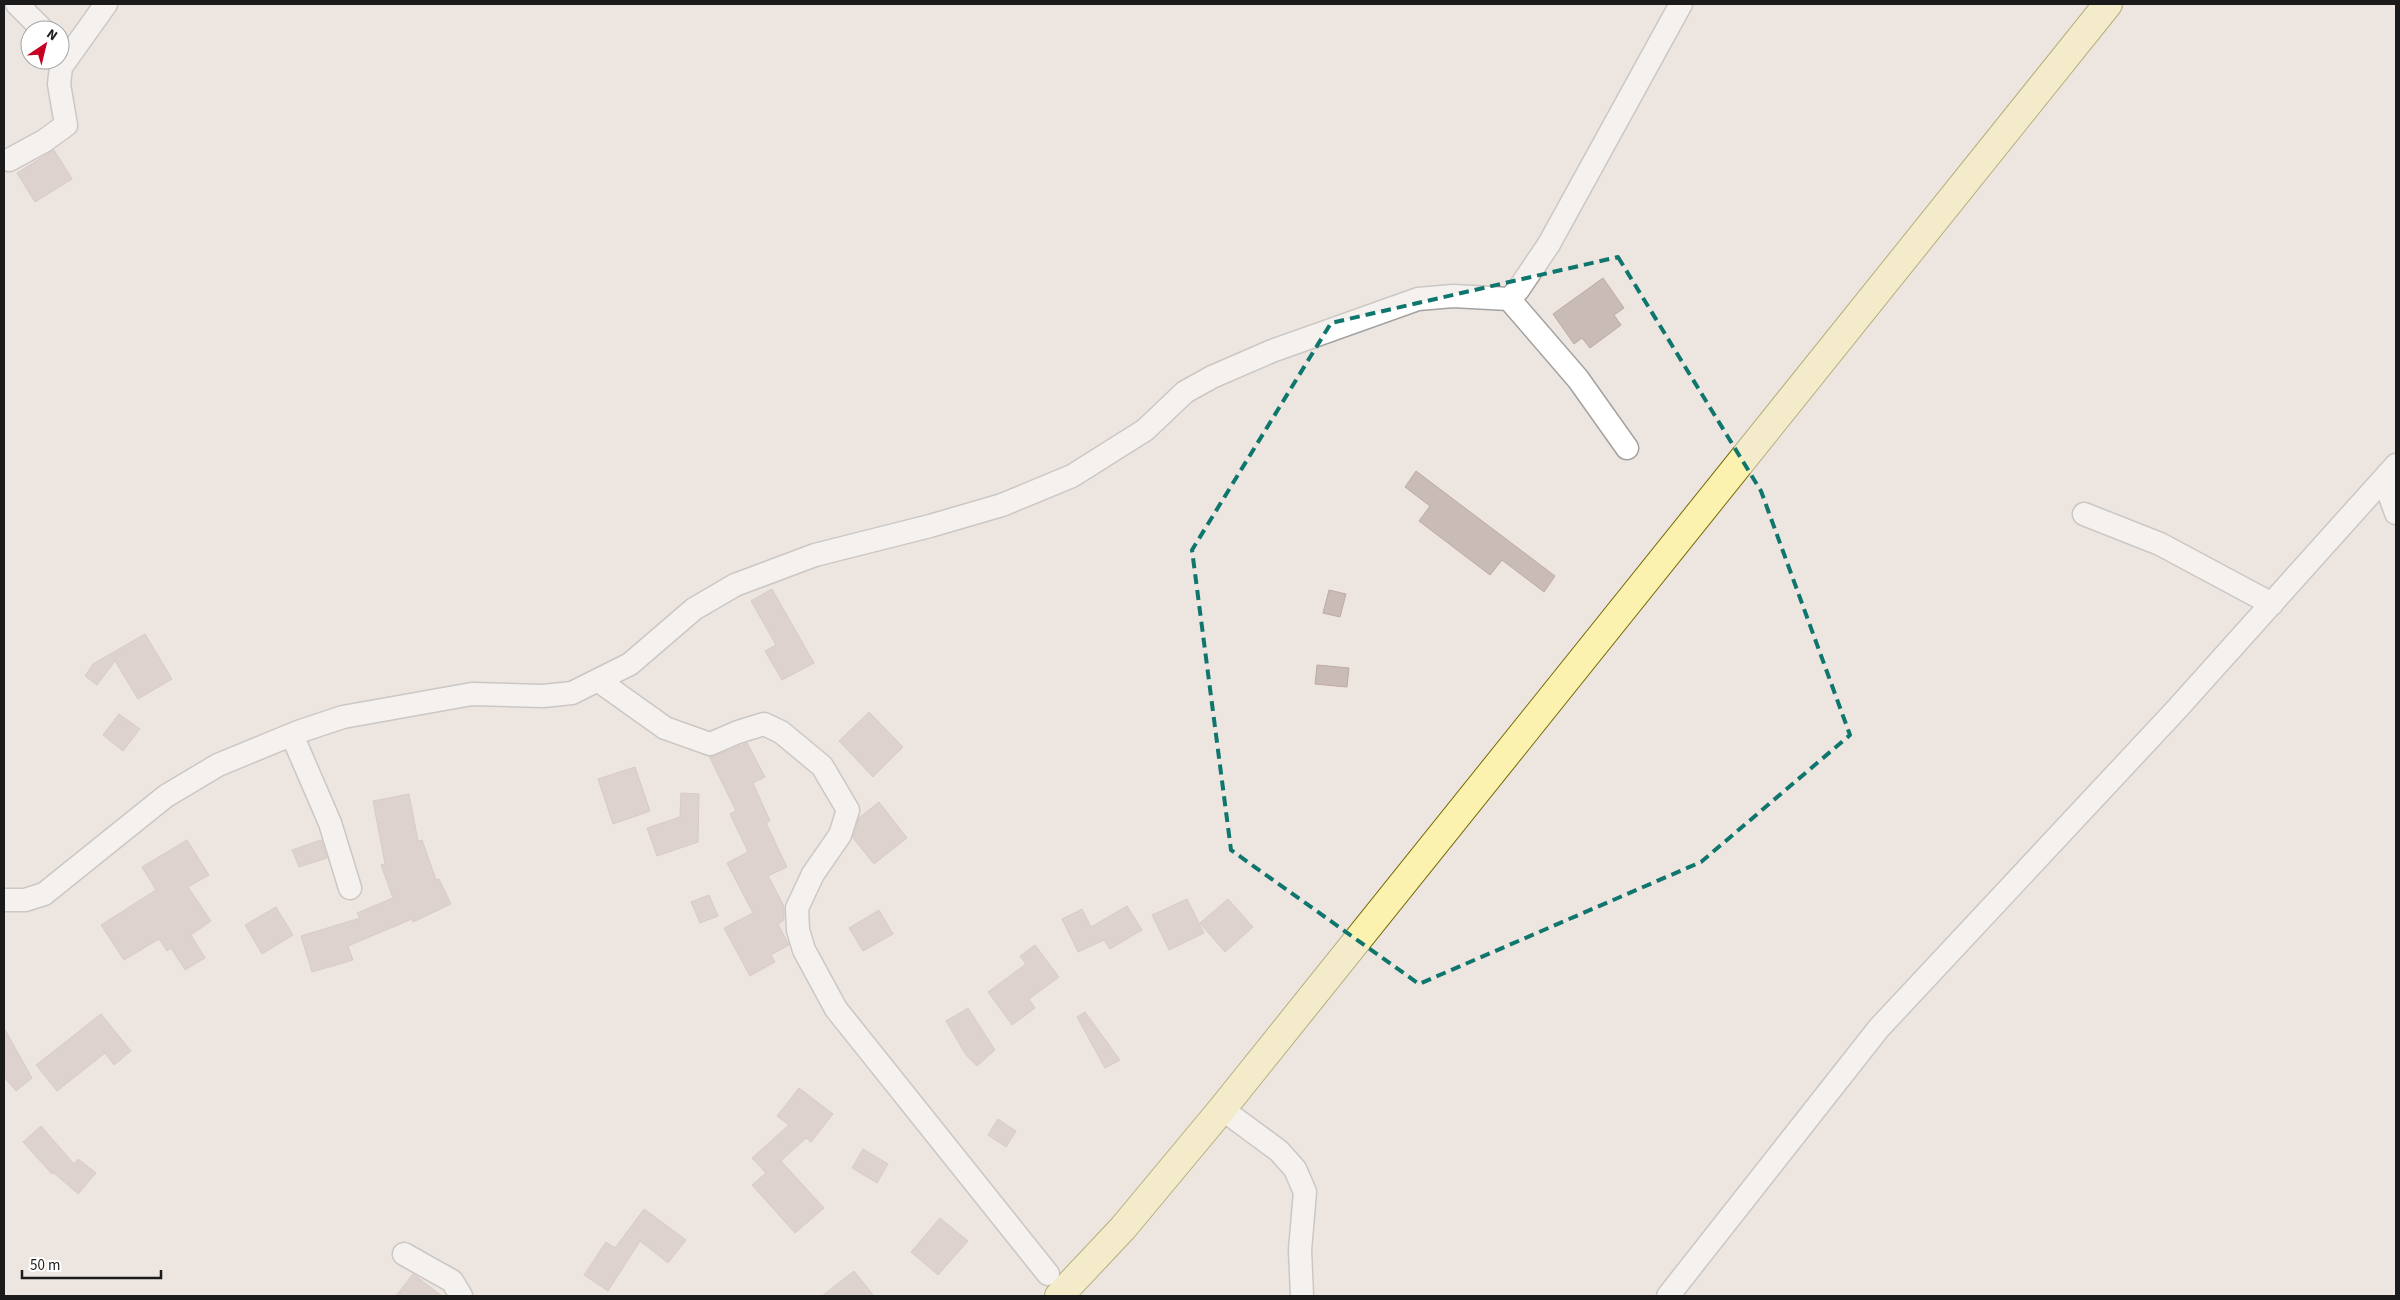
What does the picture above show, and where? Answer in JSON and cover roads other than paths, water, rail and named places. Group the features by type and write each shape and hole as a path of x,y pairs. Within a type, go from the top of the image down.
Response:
{"main road":[{"path":"1054,1285 1123,1228 1222,1110 2108,4"}],"street":[{"path":"17,4 32,20"},
{"path":"70,45 106,4"},
{"path":"1509,299 1518,290 1549,244 1681,4"},
{"path":"10,160 66,126 59,84 61,70"},
{"path":"4,900 25,900 44,894 166,796 218,765 292,734 343,717 472,694 543,696 572,693 630,664 694,609 736,585 815,555 930,526 1002,505 1072,476 1145,430 1185,392 1212,377 1264,355 1418,299 1453,296 1509,299 1578,379 1627,448"},
{"path":"2391,471 2390,496 2396,513"},
{"path":"1668,1296 1879,1028 1979,919 2077,818 2391,471"},
{"path":"2084,514 2160,544 2272,604"},
{"path":"599,681 665,728 710,744 738,732 764,724 781,732 822,766 848,810 840,835 813,874 797,908 798,930 804,950 836,1009 1054,1285"},
{"path":"292,734 330,824 350,888"},
{"path":"1222,1110 1280,1150 1295,1169 1305,1192 1300,1250 1302,1296"},
{"path":"404,1254 452,1281 461,1296"}]}
